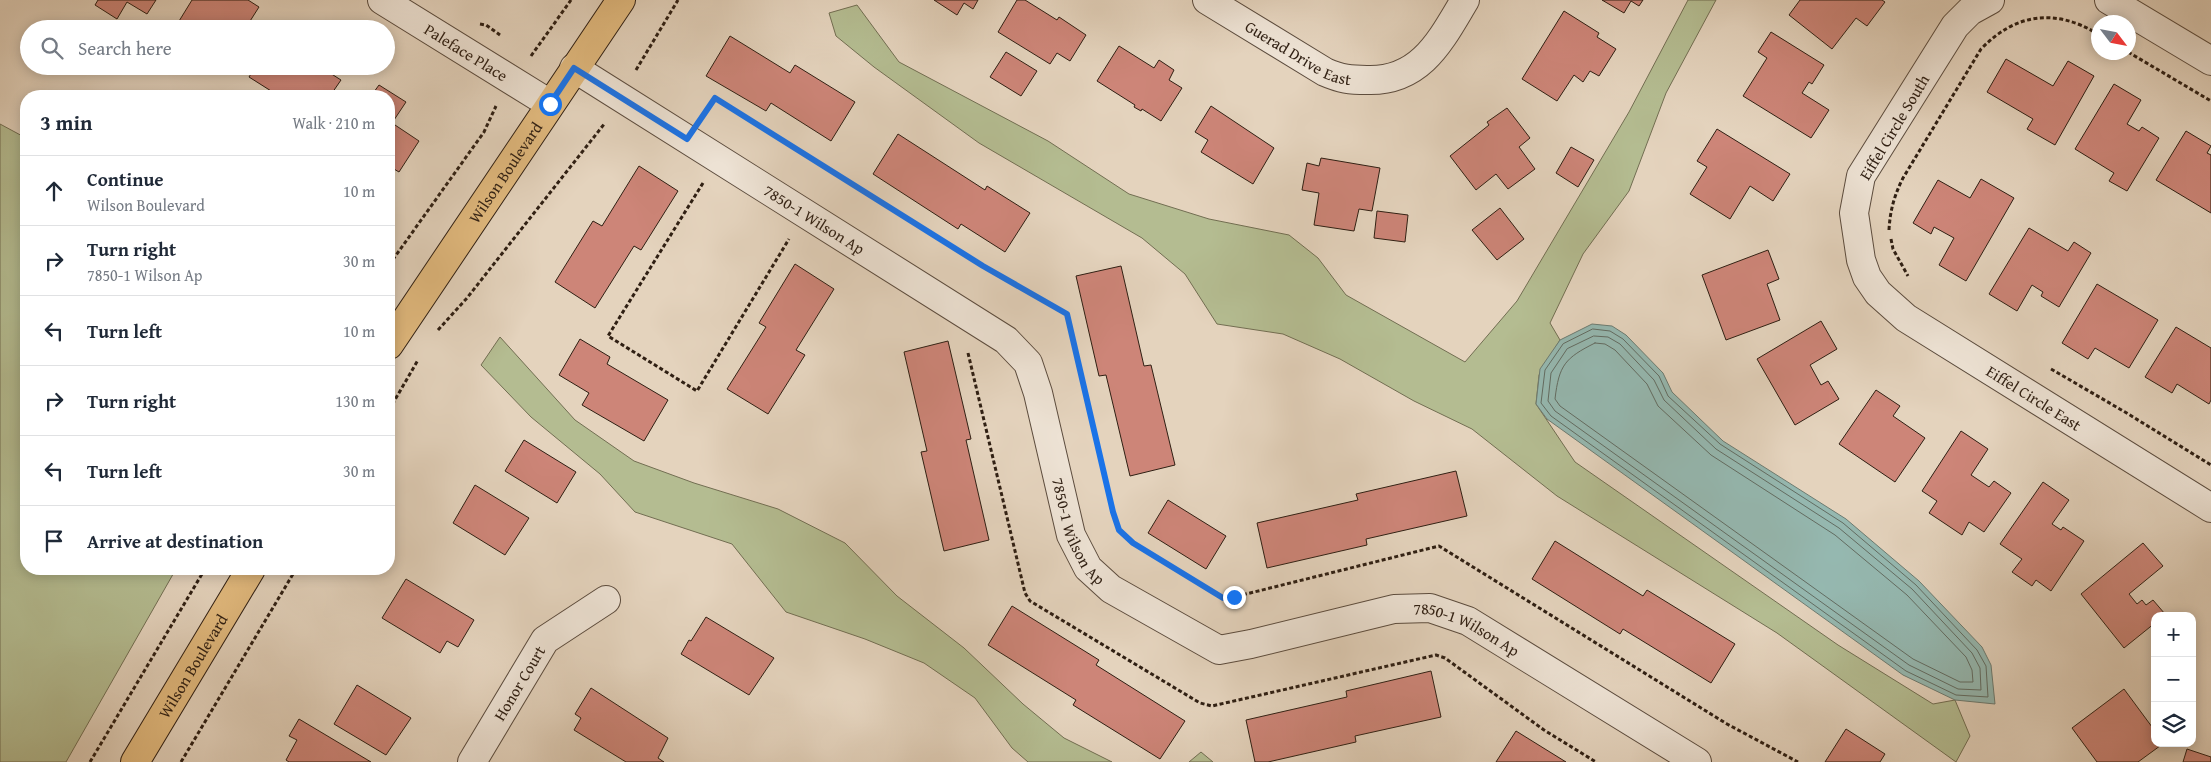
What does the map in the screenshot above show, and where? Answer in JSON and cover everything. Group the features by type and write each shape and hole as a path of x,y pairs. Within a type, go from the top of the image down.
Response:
{"main road":[{"name":"Wilson Boulevard","path":"395,336 621,0"},
{"name":"Wilson Boulevard","path":"143,759 248,575"}],"street":[{"name":"Paleface Place","path":"382,0 550,104"},
{"name":"Guerad Drive East","path":"1207,0 1325,72 1343,80 1380,81 1398,76 1415,68 1438,44 1465,0"},
{"name":"Eiffel Circle South","path":"1867,277 1861,260 1854,213 1861,176 1955,26 1970,11 1990,0"},
{"path":"2109,0 2211,61"},
{"name":"7850-1 Wilson Ap","path":"574,68 1006,340 1028,363 1038,393 1071,534 1088,568 1111,588 1218,650 1251,644 1394,609 1430,608 1468,621 1697,762"},
{"name":"Eiffel Circle East","path":"1867,277 1878,293 1906,318 2211,508"},
{"name":"Honor Court","path":"472,762 545,640 606,600"}],"path":[{"path":"395,257 484,132 494,108 571,0"},
{"path":"433,338 586,150 608,120 678,0"},
{"path":"1910,280 1893,249 1889,232 1894,196 1980,49 1993,37 2011,25 2033,18 2048,16 2066,19 2091,30"},
{"path":"2136,57 2211,101"},
{"path":"687,139 715,98 983,266 1067,314 1113,512 1119,530 1133,543 1223,598 1234,597 1439,546 1727,724 1798,762"},
{"path":"718,159 608,336 697,391 793,235"},
{"path":"966,345 1025,593 1030,601 1200,703 1212,706 1436,655 1445,658 1544,730 1596,762"},
{"path":"395,400 423,352"},
{"path":"2043,365 2125,412 2211,465"},
{"path":"90,762 201,575"},
{"path":"182,762 292,575"}],"green space":[{"path":"1688,0 1716,0 1666,93 1629,191 1583,254 1550,323 1560,340 1539,375 1536,404 1575,462 1838,645 1933,704 1955,700 1970,736 1956,762 1777,633 1557,496 1472,429 1414,401 1340,359 1283,334 1217,324 1185,274 1142,238 979,143 874,67 836,36 829,13 857,5 899,62 1048,141 1129,194 1209,219 1289,235 1318,258 1346,295 1465,362 1517,301 1629,112"},
{"path":"0,124 20,135 20,575 173,575 66,762 0,762"},
{"path":"500,337 575,420 634,461 694,483 778,509 845,543 897,596 964,648 1023,704 1064,738 1112,762 1028,762 1012,748 975,698 924,663 865,639 786,612 732,544 635,512 600,474 531,417 481,365"},
{"path":"1201,752 1213,762 1189,762"}],"water":[{"path":"1592,324 1612,326 1626,335 1663,373 1672,392 1723,441 1846,519 1919,581 1982,647 1991,665 1995,704 1955,700 1903,675 1547,419 1536,404 1540,369 1560,340"}],"building":[{"path":"98,0 156,0 147,14 127,2 117,19 95,5"},
{"path":"192,0 248,0 259,7 251,20 180,20"},
{"path":"934,0 978,0 973,9 964,3 957,15"},
{"path":"1017,0 1025,0 1057,20 1059,17 1086,35 1070,61 1057,53 1050,64 998,32"},
{"path":"1602,0 1643,0 1639,6 1631,1 1624,13"},
{"path":"1800,0 1882,0 1885,2 1867,26 1856,18 1832,49 1789,15"},
{"path":"1564,11 1599,33 1597,37 1616,49 1599,76 1590,71 1583,82 1574,75 1557,101 1522,79"},
{"path":"1771,32 1824,65 1812,84 1809,82 1802,93 1829,110 1811,138 1743,96 1767,58 1758,52"},
{"path":"730,36 790,73 795,65 855,102 831,141 771,103 766,111 706,76"},
{"path":"1119,46 1154,68 1159,60 1174,70 1169,80 1182,88 1161,121 1142,109 1141,111 1134,107 1135,105 1097,81"},
{"path":"1006,52 1037,71 1021,96 990,77"},
{"path":"2006,59 2053,86 2068,61 2094,76 2055,145 2027,129 2033,119 1987,92"},
{"path":"250,75 333,75 341,80 334,90 270,90 249,77"},
{"path":"2114,84 2141,100 2127,124 2139,131 2142,127 2159,138 2127,191 2109,181 2114,173 2075,149"},
{"path":"379,85 387,90 375,90"},
{"path":"395,95 406,102 395,118"},
{"path":"1211,106 1274,148 1253,184 1201,152 1208,140 1195,132"},
{"path":"1507,108 1530,138 1519,147 1535,169 1508,189 1496,174 1476,190 1450,156 1489,125 1487,122"},
{"path":"395,125 419,141 399,172 395,170"},
{"path":"1717,129 1790,174 1773,201 1750,186 1730,219 1690,194 1707,167 1697,161"},
{"path":"2186,131 2211,146 2207,153 2211,155 2211,213 2156,180"},
{"path":"898,134 985,190 987,186 1030,213 1005,252 961,224 958,229 873,174"},
{"path":"1571,147 1594,160 1578,187 1556,173"},
{"path":"1321,158 1380,168 1372,211 1359,209 1354,231 1314,225 1319,193 1302,190 1307,163 1319,166"},
{"path":"639,166 678,191 641,250 634,246 595,308 555,282 593,221 602,226"},
{"path":"1981,179 2014,198 1966,281 1939,265 1954,238 1934,227 1931,234 1913,223 1938,180 1970,198"},
{"path":"1500,208 1524,239 1497,260 1472,230"},
{"path":"1377,211 1408,215 1405,242 1374,238"},
{"path":"2029,228 2068,251 2074,242 2091,253 2059,307 2041,296 2043,292 2032,285 2017,311 1989,294"},
{"path":"1768,250 1779,279 1767,284 1780,320 1726,340 1702,275"},
{"path":"795,264 834,289 796,350 805,355 768,414 727,389 766,327 759,323"},
{"path":"1121,266 1144,366 1151,365 1175,465 1130,476 1106,375 1099,376 1076,276"},
{"path":"2097,284 2158,320 2129,368 2095,348 2088,359 2062,343"},
{"path":"1821,321 1837,349 1810,365 1821,385 1828,381 1839,399 1795,425 1757,359"},
{"path":"2176,327 2211,348 2211,400 2209,404 2177,384 2172,393 2145,377"},
{"path":"580,339 610,357 607,364 668,400 644,441 582,405 589,393 559,375"},
{"path":"948,341 971,439 966,440 989,540 944,551 921,452 927,451 904,352"},
{"path":"1876,390 1900,406 1893,416 1925,438 1895,482 1839,444"},
{"path":"1961,431 1988,449 1971,475 1989,487 1994,481 2011,493 1984,532 1969,522 1962,535 1929,513 1937,501 1922,491"},
{"path":"524,440 576,472 557,503 505,471"},
{"path":"1456,471 1467,516 1366,539 1367,545 1267,568 1257,523 1358,500 1356,494"},
{"path":"2043,482 2069,500 2052,524 2061,530 2063,527 2084,541 2051,591 2036,580 2032,586 2012,572 2022,559 2000,544"},
{"path":"475,485 529,518 505,555 453,523"},
{"path":"1168,500 1226,536 1206,569 1148,533"},
{"path":"1555,541 1643,596 1647,590 1735,644 1711,683 1623,629 1620,634 1532,579"},
{"path":"2143,543 2163,566 2129,594 2137,604 2142,600 2146,605 2153,600 2163,612 2151,612 2151,626 2124,648 2081,594"},
{"path":"406,579 474,620 458,647 447,641 440,653 382,618"},
{"path":"1012,606 1099,660 1096,665 1185,721 1160,759 1073,705 1076,700 988,645"},
{"path":"706,617 774,658 749,695 681,654"},
{"path":"1431,671 1441,717 1355,736 1356,742 1268,762 1255,762 1246,720 1347,697 1346,691"},
{"path":"357,685 411,718 386,755 334,724"},
{"path":"591,688 668,738 658,758 664,762 626,762 574,730 581,718 575,714"},
{"path":"2124,689 2151,726 2151,747 2159,747 2138,762 2097,762 2072,728"},
{"path":"299,719 371,762 289,762 286,760 297,740 289,736"},
{"path":"1846,729 1885,754 1880,762 1825,762"},
{"path":"1516,731 1566,762 1496,762"},
{"path":"2187,749 2211,757 2211,762 2183,762"}],"route":[{"path":"550,104 574,68 687,139 715,98 983,266 1067,314 1113,512 1119,530 1133,543 1223,598 1234,597"}]}
